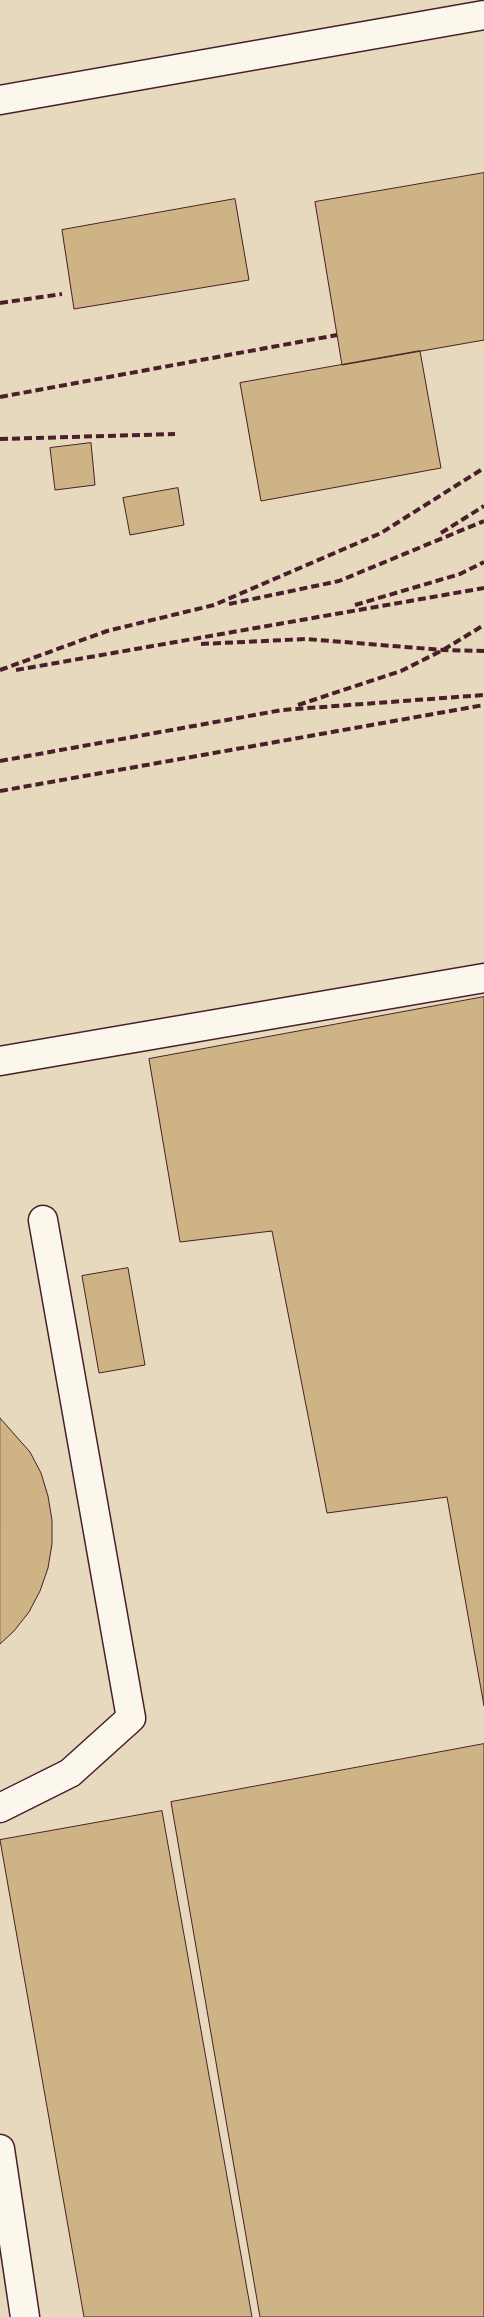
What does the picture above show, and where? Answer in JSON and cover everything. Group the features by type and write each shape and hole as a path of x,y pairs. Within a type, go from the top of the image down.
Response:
{"lane":[{"path":"0,100 484,15"},
{"path":"0,1061 484,978"},
{"path":"0,1808 70,1773 131,1718 43,1220"},
{"path":"0,2149 25,2317"}],"shaded area":[{"path":"0,0 484,0 484,2317 0,2317"}],"building":[{"path":"484,173 484,340 342,365 315,202"},
{"path":"235,199 249,280 74,309 62,230"},
{"path":"420,351 441,468 261,501 240,383"},
{"path":"91,443 95,485 55,490 50,448"},
{"path":"178,488 184,525 130,535 123,498"},
{"path":"484,997 484,1706 447,1497 327,1513 272,1231 180,1242 149,1059"},
{"path":"128,1268 145,1365 99,1373 82,1276"},
{"path":"0,1418 30,1452 41,1473 48,1496 52,1520 52,1544 48,1568 40,1591 29,1612 14,1631 0,1644"},
{"path":"484,1744 484,2317 260,2317 171,1802"},
{"path":"162,1811 252,2317 84,2317 0,1840"}],"railway":[{"path":"0,303 62,294"},
{"path":"0,397 337,335"},
{"path":"0,439 175,434"},
{"path":"0,670 107,631 214,605 381,533 484,468"},
{"path":"441,533 484,506"},
{"path":"229,604 339,581 484,521"},
{"path":"355,605 460,574 484,562"},
{"path":"16,670 484,588"},
{"path":"298,705 401,671 443,650 484,625"},
{"path":"201,644 306,639 443,650 484,651"},
{"path":"0,761 282,710 484,695"},
{"path":"0,791 484,705"}]}
